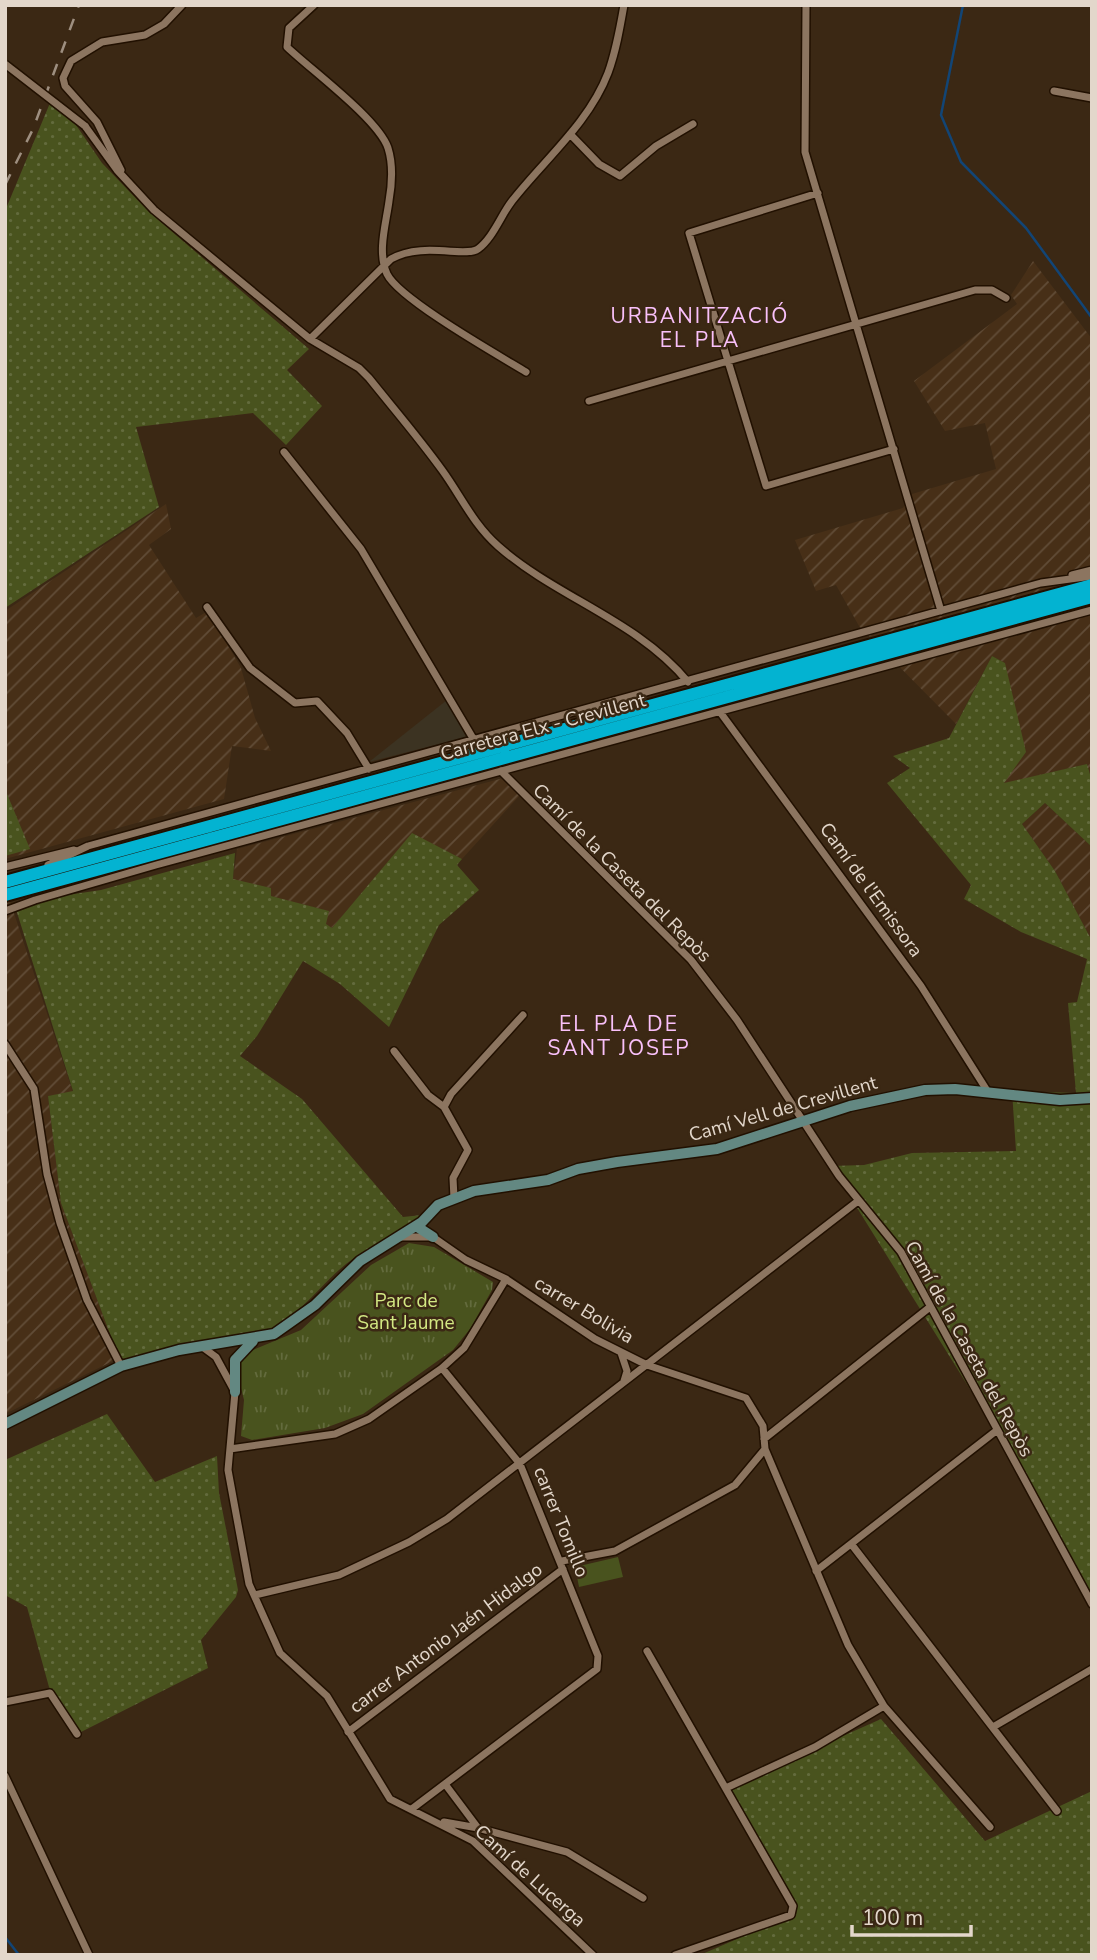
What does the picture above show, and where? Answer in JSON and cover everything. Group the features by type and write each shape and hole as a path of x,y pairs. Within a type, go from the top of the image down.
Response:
{"highway":[{"name":"Carretera Elx - Crevillent","path":"5,882 1092,585"},
{"name":"Carretera Elx - Crevillent","path":"5,895 1092,597"}],"street":[{"path":"125,179 97,122 65,86 65,70 71,61 102,42 145,35 164,24 182,5"},
{"path":"314,5 289,27 287,47 364,117 380,133 387,146 391,192 384,237 388,276 435,316 526,372"},
{"path":"310,339 391,259 415,249 438,248 468,253 477,250 522,189 570,134 607,75 624,5"},
{"path":"806,5 805,152 942,611"},
{"path":"5,64 85,125 125,179 154,209 310,339 359,368 443,471 471,519 497,545 562,592 639,636 671,661 688,681"},
{"path":"1054,91 1092,98"},
{"path":"570,134 599,164 620,176 656,146 693,124"},
{"path":"818,192 689,233 766,486 894,449"},
{"path":"589,401 975,290 992,290 1006,298"},
{"path":"284,452 361,549 474,740"},
{"path":"5,867 1092,570"},
{"path":"1041,583 1092,576"},
{"path":"207,607 250,668 295,703 317,701 347,733 369,769"},
{"path":"5,911 156,865 1092,610"},
{"name":"Camí de l'Emissora","path":"720,712 921,986 988,1092"},
{"name":"Camí de la Caseta del Repòs","path":"501,771 691,960 737,1020 858,1202 901,1252 1092,1604"},
{"path":"24,877 88,846"},
{"path":"80,873 156,865"},
{"path":"444,1107 451,1094 523,1015"},
{"path":"5,1044 34,1089 47,1174 60,1223 87,1300 121,1366"},
{"path":"394,1051 428,1095 444,1107 468,1150 453,1178 454,1198"},
{"name":"Camí Vell de Crevillent","path":"5,1424 121,1366 201,1346 274,1334 315,1305 360,1261 416,1226 438,1205 474,1191 548,1180 578,1169 717,1149 850,1107 925,1090 988,1092 1060,1100 1092,1098"},
{"path":"255,1595 339,1575 378,1558 447,1519 858,1202"},
{"path":"416,1226 433,1237"},
{"path":"400,1237 433,1237"},
{"name":"carrer Bolivia","path":"433,1237 466,1260 506,1279 595,1339 647,1365 746,1398 757,1411 763,1426 765,1449 848,1645 884,1706 990,1827"},
{"path":"230,1449 319,1437 351,1428 442,1368 464,1348 506,1279"},
{"path":"764,1439 930,1307"},
{"path":"235,1392 233,1372 236,1357 255,1339"},
{"path":"220,1363 219,1353 226,1343 236,1357"},
{"path":"201,1346 220,1363 235,1392"},
{"path":"620,1351 627,1371 623,1381"},
{"name":"carrer Tomillo","path":"442,1368 520,1464 598,1656 597,1669 445,1784"},
{"name":"Camí de Lucerga","path":"235,1392 228,1470 250,1584 280,1653 327,1696 390,1799 414,1808 473,1841 593,1955"},
{"path":"816,1571 996,1431"},
{"path":"562,1565 615,1551 723,1492 743,1478 765,1449"},
{"path":"852,1545 1057,1811"},
{"name":"carrer Antonio Jaén Hidalgo","path":"348,1732 562,1565"},
{"path":"647,1651 728,1787 793,1906 792,1915 675,1955"},
{"path":"993,1727 1092,1668"},
{"path":"5,1702 50,1693 77,1734"},
{"path":"728,1787 816,1747 884,1706"},
{"path":"5,1776 89,1955"},
{"path":"414,1808 445,1784 478,1828"},
{"path":"431,1818 567,1852 643,1898"}],"shaded area":[{"path":"1033,261 1092,339 1092,781 1087,764 1003,784 1005,663 992,656 956,724 859,626 836,585 816,591 795,540 903,508 912,494 996,469 985,423 945,431 914,381 1017,304 1011,295"},
{"path":"166,504 171,529 149,545 196,618 208,611 241,668 255,718 271,751 232,746 224,799 5,859 5,611"},
{"path":"447,700 466,737 369,762"},
{"path":"511,776 521,794 462,859 412,834 332,928 325,924 328,911 270,896 233,879 237,849"},
{"path":"1045,803 1092,847 1092,941 1055,871 1022,824"},
{"path":"5,886 73,1092 48,1096 61,1203 119,1358 5,1414"}],"green space":[{"path":"50,103 76,125 102,163 149,212 309,349 287,370 322,406 286,445 253,413 136,427 159,507 5,608 5,211"},
{"path":"992,656 1005,663 1026,752 1004,783 1087,764 1092,781 1092,847 1045,803 1022,824 1055,871 1092,941 1092,1604 996,1431 831,1166 864,1165 912,1153 1016,1151 1012,1091 1076,1093 1068,1003 1077,1002 1087,959 1021,932 964,899 971,885 887,783 910,768 893,756 949,738"},
{"path":"5,789 30,849 5,856"},
{"path":"412,833 462,859 457,865 479,890 439,925 389,1027 340,984 303,961 257,1036 240,1056 302,1099 403,1217 422,1215 346,1264 294,1314 271,1329 252,1335 220,1338 125,1359 119,1358 61,1203 48,1096 73,1091 14,903 101,890 235,853 233,879 271,888 271,896 329,911 326,924 332,928"},
{"name":"Parc de Sant Jaume","path":"409,1243 434,1247 493,1282 492,1290 470,1329 453,1350 363,1414 325,1428 252,1440 241,1436 244,1400 238,1376 241,1362 248,1352 301,1330 371,1265"},
{"path":"107,1414 155,1482 217,1456 219,1493 238,1590 236,1597 201,1640 208,1668 81,1732 49,1687 27,1607 5,1595 5,1460"},
{"path":"618,1557 623,1577 579,1587 575,1567"},
{"path":"881,1719 985,1841 1092,1791 1092,1955 700,1955 792,1915 793,1905 728,1787"}],"waterway":[{"path":"963,5 941,115 961,162 1026,228 1092,318"},
{"path":"5,1937 19,1955"}],"railway":[{"path":"5,185 33,129 79,5"}],"district":[{"name":"URBANITZACIÓ EL PLA","path":"700,328"},
{"name":"EL PLA DE SANT JOSEP","path":"619,1036"}]}
